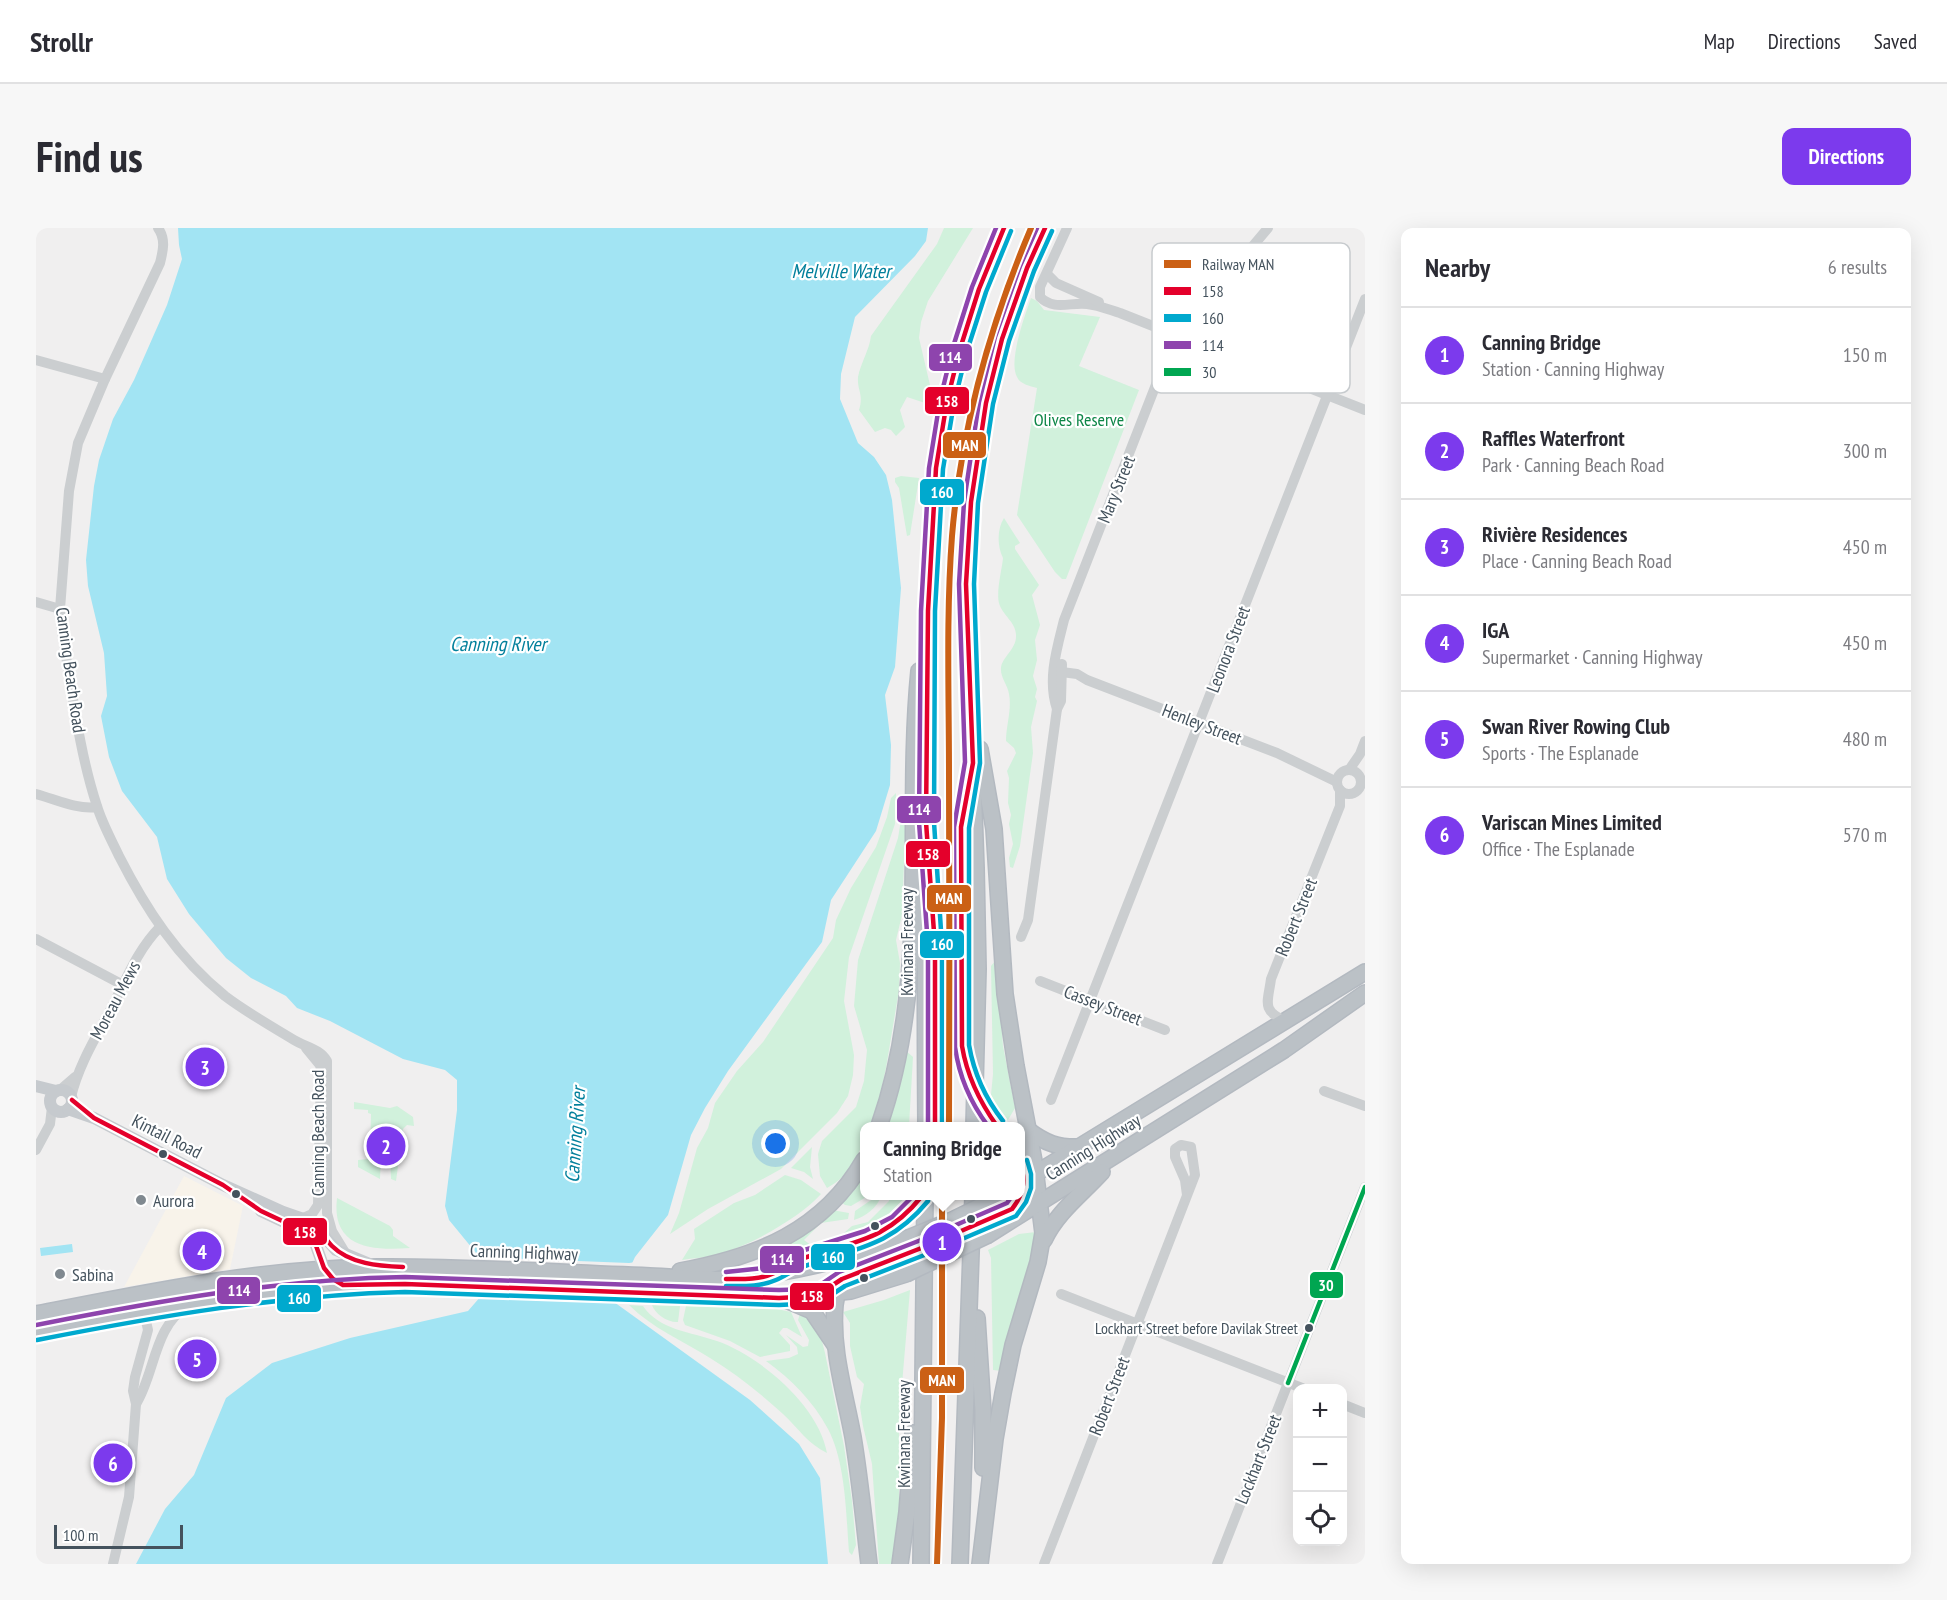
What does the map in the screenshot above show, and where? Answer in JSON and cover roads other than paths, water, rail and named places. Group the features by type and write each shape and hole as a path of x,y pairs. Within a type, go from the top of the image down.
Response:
{"highway":[{"name":"Kwinana Freeway","path":"926,1122 926,822 930,563 936,468 951,383 976,299 1004,228"},
{"path":"974,1122 978,969 966,584 967,552 971,502 982,426 1002,339 1027,268 1045,228"},
{"path":"880,1122 899,1055 909,991 914,909 916,706 930,563"},
{"path":"969,687 994,830 1005,993 1028,1130 1027,1179 1040,1204 1042,1245"},
{"path":"972,763 962,827 964,1064 976,1095 994,1122"},
{"path":"926,822 935,946 935,1122"},
{"name":"Canning Highway","path":"1027,1179 1365,972"},
{"name":"Canning Highway","path":"36,1333 192,1304 344,1285 779,1298 853,1290 906,1274 988,1235 1284,1050 1365,993"},
{"path":"1028,1130 1054,1146 1080,1147"},
{"path":"979,1564 1003,1393 1013,1345 1042,1245 1050,1227 1060,1214 1116,1156"},
{"path":"650,1276 737,1259 773,1244 825,1208 845,1187 860,1166"},
{"path":"771,1275 799,1259 848,1245 894,1226 920,1200"},
{"name":"Kwinana Freeway","path":"921,1564 923,1200"},
{"name":"Canning Highway","path":"36,1314 131,1295 251,1276 324,1268 468,1269 729,1279 771,1275 863,1254 952,1220 983,1200"},
{"path":"960,1564 972,1237 985,1200"},
{"path":"972,1237 984,1455 979,1564"},
{"path":"863,1254 851,1265 837,1293 835,1345 853,1437 867,1564"},
{"path":"779,1298 812,1311 835,1345"},
{"path":"900,1564 907,1512 923,1307"}],"main road":[{"path":"36,1087 55,1097 58,1111 69,1104"},
{"name":"Kintail Road","path":"55,1097 67,1091 69,1104 223,1185 283,1212 303,1218 316,1225 332,1246 379,1267"},
{"name":"Kintail Road","path":"223,1185 261,1211 308,1233 314,1240 324,1268"},
{"path":"324,1268 333,1279 344,1285"}],"street":[{"name":"Canning Beach Road","path":"158,228 162,233 163,245 160,263 105,379 78,443 69,490 60,609 62,633 87,772 97,807 140,896 160,927 197,970 225,996 304,1046 320,1052 327,1061 327,1213 332,1231 346,1254"},
{"path":"1067,228 1040,286 1040,297 1046,303 1067,306 1085,304 1120,313"},
{"name":"Mary Street","path":"1256,243 1268,228"},
{"path":"1047,274 1056,283 1120,313 1152,325"},
{"name":"Leonora Street","path":"1350,338 1365,299"},
{"path":"36,360 105,379"},
{"name":"Mary Street","path":"1021,937 1028,920 1057,709 1061,701 1058,675 1062,652 1059,640 1064,620 1153,393"},
{"path":"1323,393 1365,410"},
{"name":"Leonora Street","path":"1051,1101 1328,395"},
{"path":"36,603 60,609"},
{"name":"Henley Street","path":"1058,675 1083,676 1087,680 1353,784"},
{"name":"Robert Street","path":"1285,1021 1268,1009 1271,979 1340,806 1353,784 1365,741"},
{"path":"36,794 78,806 97,807"},
{"name":"Moreau Mews","path":"69,1104 75,1077 147,939 160,927"},
{"path":"36,939 123,985"},
{"name":"Cassey Street","path":"1040,981 1165,1030"},
{"name":"Canning Beach Road","path":"303,1218 312,1214 318,1205 321,1083 320,1065 304,1046"},
{"name":"Moreau Mews","path":"55,1097 75,1077"},
{"path":"1324,1091 1365,1106"},
{"path":"50,1124 55,1097"},
{"path":"36,1150 50,1124 69,1104"},
{"path":"1178,1163 1189,1168 1193,1166 1195,1163 1191,1147 1181,1145 1175,1149 1174,1153 1178,1163 1185,1180 1187,1195"},
{"name":"Robert Street","path":"1044,1564 1195,1175 1195,1163"},
{"name":"Lockhart Street","path":"1216,1564 1365,1186"},
{"path":"1061,1294 1293,1385"},
{"path":"136,1404 144,1393 166,1329 178,1313 192,1304"},
{"path":"113,1564 129,1497 136,1404 133,1391 148,1330 146,1321 137,1313"},
{"path":"1347,1406 1365,1413"}],"water":[{"name":"Canning River","path":"178,228 928,228 926,241 915,256 855,317 841,374 840,399 858,443 874,457 886,475 892,500 901,588 895,667 885,695 891,745 890,785 876,831 831,900 822,942 728,1071 705,1108 691,1135 668,1215 635,1257 614,1302 750,1400 799,1444 820,1478 828,1564 136,1564 165,1509 194,1475 226,1398 272,1363 350,1338 468,1311 488,1288 486,1265 449,1220 445,1206 457,1110 457,1080 445,1070 403,1059 330,1021 297,1008 286,996 251,978 226,958 189,914 167,879 157,837 122,791 109,757 101,716 107,696 104,653 88,586 86,560 94,486 99,460 113,419 134,380 167,305 182,259"},
{"path":"72,1244 73,1252 41,1256 40,1248"}],"rail line":[{"name":"MAN","path":"949,1122 948,655 952,536 962,457 979,379 1002,303 1031,228"},
{"name":"MAN","path":"937,1564 942,1418 942,1200"}],"place":[{"name":"Rivière Residences","path":"205,1067"},
{"name":"Raffles Waterfront","path":"386,1146"},
{"name":"Aurora","path":"141,1200"},
{"name":"Canning Bridge","path":"942,1242"},
{"name":"IGA","path":"202,1251"},
{"name":"Sabina","path":"60,1274"},
{"name":"Lockhart Street before Davilak Street","path":"1309,1328"},
{"name":"Swan River Rowing Club","path":"197,1359"},
{"name":"Variscan Mines Limited","path":"113,1463"}],"water label":[{"name":"Melville Water","path":"841,271"}],"park label":[{"name":"Olives Reserve","path":"1079,419"}]}
